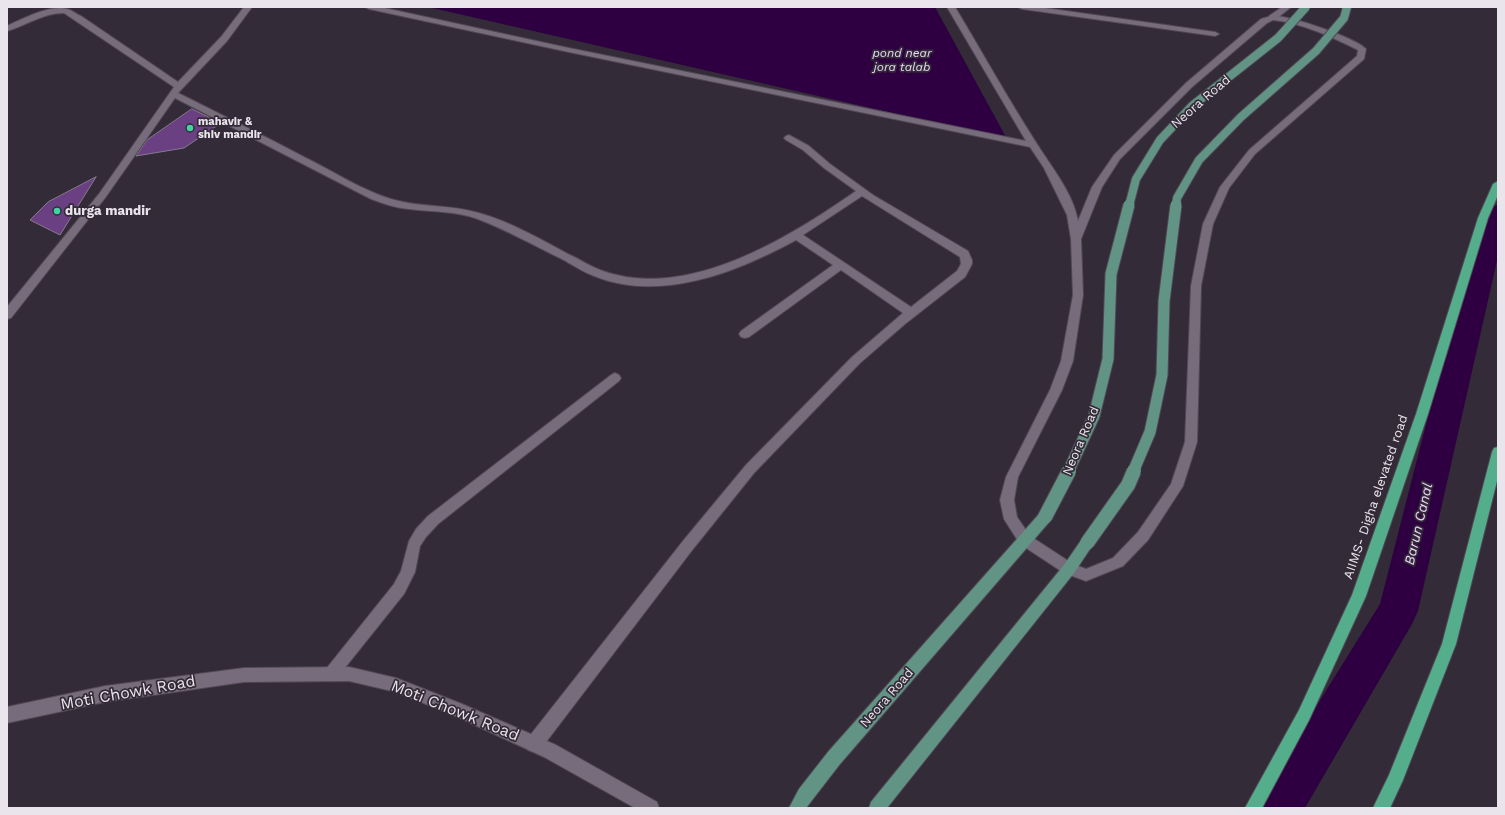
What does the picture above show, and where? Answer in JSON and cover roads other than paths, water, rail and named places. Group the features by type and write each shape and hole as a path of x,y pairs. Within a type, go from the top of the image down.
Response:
{"highway":[{"name":"AIIMS- Digha elevated road","path":"1254,808 1304,715 1359,596 1422,414 1483,218 1498,184"},
{"path":"1381,808 1395,780 1449,644 1498,452"}],"main road":[{"name":"Neora Road","path":"797,808 805,795 834,758 1044,517 1075,459 1094,416 1108,360 1111,274 1136,179 1160,140 1192,106 1278,38 1306,7"},
{"path":"877,808 1069,569 1128,485 1150,432 1162,375 1164,301 1177,198 1199,160 1240,117 1316,51 1344,18 1347,7"}],"street":[{"path":"7,315 102,196 177,90 224,39 248,7"},
{"path":"369,7 571,51 1033,145"},
{"path":"951,7 1062,192 1072,215 1076,239 1078,295 1067,361 1056,390 1012,477 1008,500 1011,519 1025,540 1069,569 1086,575 1118,562 1143,536 1177,486 1191,442 1196,286 1208,224 1225,187 1252,152 1361,57 1362,49 1351,42 1284,20 1272,18"},
{"path":"1022,7 1215,34"},
{"path":"1076,239 1097,187 1117,157 1189,86 1264,21 1272,18 1287,7"},
{"path":"7,29 45,13 64,9 177,90 339,179 387,201 407,206 451,210 474,214 499,224 602,275 620,281 667,281 698,275 727,267 769,250 796,236 862,191"},
{"path":"534,744 688,545 750,469 856,360 961,274 967,267 968,260 964,254 956,248 887,208 827,166 806,148 789,138"},
{"path":"796,236 912,313"},
{"path":"745,334 841,265"},
{"path":"331,674 399,589 408,572 414,545 421,533 433,520 615,378"},
{"name":"Moti Chowk Road","path":"7,715 105,694 244,675 349,674 396,685 457,709 550,751 651,808"}],"water":[{"name":"pond near jora talab","path":"428,7 935,7 1007,139"}],"waterway":[{"name":"Barun Canal","path":"1279,808 1398,611 1488,237 1498,214"}],"place":[{"name":"mahavir & shiv mandir","path":"190,128"},
{"name":"durga mandir","path":"57,211"}]}
